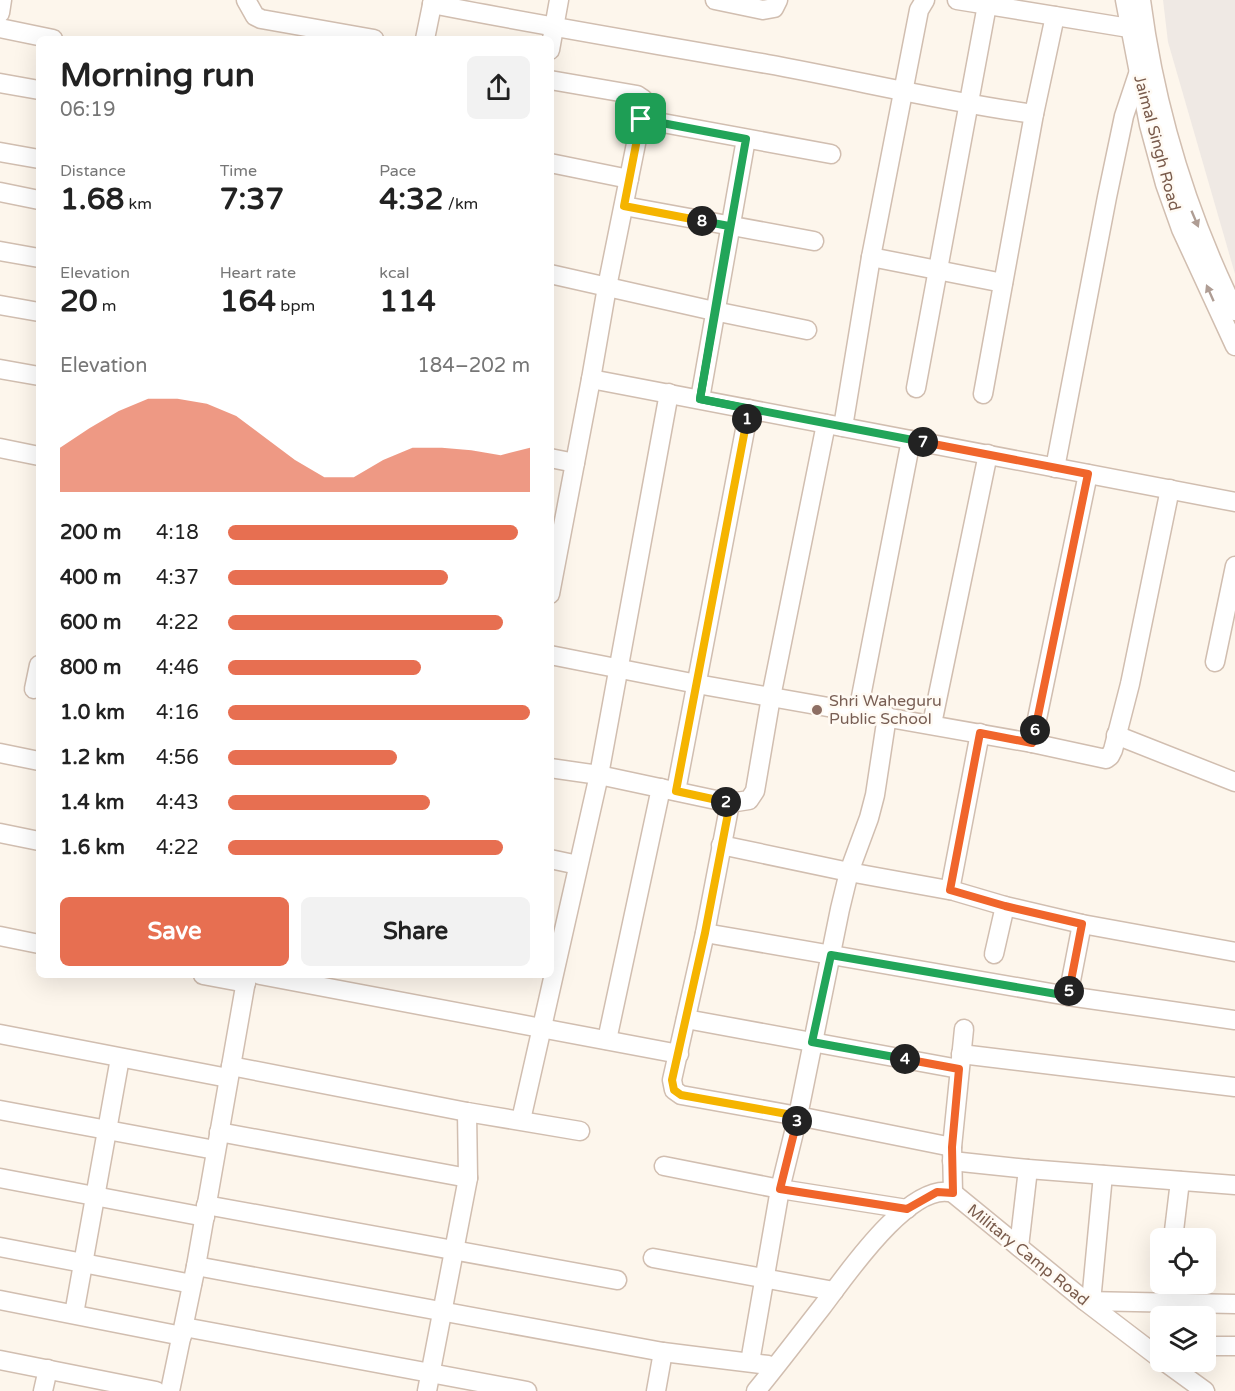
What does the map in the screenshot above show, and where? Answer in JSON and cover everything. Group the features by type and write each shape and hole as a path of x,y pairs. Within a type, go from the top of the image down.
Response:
{"street":[{"path":"0,13 2,0"},
{"path":"246,0 255,16 261,19 357,36"},
{"path":"553,36 559,0"},
{"path":"715,0 763,10 774,8 778,0"},
{"path":"554,769 598,775 730,803 749,800 754,791 771,697 871,257 919,10 925,0"},
{"path":"957,0 1129,28"},
{"name":"Jaimal Singh Road","path":"1125,0 1149,125 1173,207 1181,230 1235,346"},
{"path":"1141,0 1146,43 1166,132 1185,195 1235,311"},
{"path":"426,36 433,2 555,28 769,64 968,105 1034,114"},
{"path":"916,388 987,5"},
{"path":"982,394 1034,114 1055,16"},
{"path":"0,28 39,36"},
{"path":"1055,468 1114,163 1124,116 1138,70"},
{"path":"554,81 641,97 643,103 575,463 554,553"},
{"path":"0,83 36,89"},
{"path":"641,119 831,154"},
{"path":"700,399 746,139"},
{"path":"0,152 36,158"},
{"path":"554,164 629,179"},
{"path":"0,192 36,199"},
{"path":"624,206 814,241"},
{"path":"0,251 36,257"},
{"path":"871,257 1003,283"},
{"path":"554,275 807,330"},
{"path":"0,305 36,311"},
{"path":"0,369 36,375"},
{"path":"591,379 1235,502"},
{"path":"555,945 578,865 598,775 669,393"},
{"path":"607,1040 668,789 697,684 749,409"},
{"path":"858,712 911,440"},
{"path":"0,448 36,455"},
{"path":"932,724 988,454"},
{"path":"554,459 575,463"},
{"path":"1032,743 1088,474"},
{"path":"554,656 697,684 932,724 1106,759 1113,750 1130,684 1170,489"},
{"path":"1215,662 1235,566"},
{"path":"34,689 36,679"},
{"path":"196,1266 663,1352 759,1363 763,1277 780,1189 798,1116 840,909 849,872 869,818 887,716"},
{"path":"950,890 980,733"},
{"path":"1116,735 1235,782"},
{"path":"0,753 36,760"},
{"path":"730,803 705,933 672,1080 674,1090 681,1095 798,1116 952,1154 1028,1169 1235,1185"},
{"path":"0,833 36,840"},
{"path":"721,845 849,872 950,890 1082,924 1235,952"},
{"path":"554,860 578,865"},
{"path":"994,954 1005,906"},
{"path":"1068,996 1082,924"},
{"path":"705,933 1068,996 1235,1020"},
{"path":"0,936 36,943"},
{"path":"170,1391 196,1266 230,1072 251,978 679,1054"},
{"path":"521,1120 549,978"},
{"path":"686,1018 812,1042 960,1061 1235,1087"},
{"path":"953,1193 952,1154 963,1029"},
{"path":"0,1034 120,1058 230,1072 580,1131"},
{"path":"74,1314 120,1058"},
{"path":"0,1110 107,1130 217,1141 468,1178"},
{"path":"429,1382 468,1178 467,1112"},
{"path":"664,1166 780,1189 907,1209"},
{"path":"1019,1247 1028,1169"},
{"path":"1102,1175 1088,1302 1158,1294"},
{"path":"0,1178 454,1251 617,1280"},
{"path":"1174,1228 1180,1181"},
{"name":"Military Camp Road","path":"756,1391 871,1243 907,1209 937,1192 953,1193 983,1220 1088,1302 1150,1344"},
{"path":"0,1247 192,1284"},
{"path":"653,1258 834,1290"},
{"path":"1173,1294 1235,1304"},
{"path":"0,1300 183,1331 429,1382 526,1391"},
{"path":"1216,1346 1235,1346"},
{"path":"656,1391 663,1352"},
{"path":"0,1360 156,1391"},
{"path":"43,1391 48,1369"},
{"path":"1179,1372 1205,1391"}],"shaded area":[{"path":"1163,0 1235,0 1235,274 1168,42"}],"place":[{"name":"Shri Waheguru Public School","path":"817,710"}],"route":[{"path":"641,119 624,206 729,226 700,399 1088,474 1032,743 980,733 950,890 1082,924 1068,996 831,955 812,1042 959,1069 952,1147 953,1193 946,1191 928,1195 907,1209 780,1189 798,1116 681,1095 674,1090 672,1080 705,933 730,803 676,791 749,409 700,399 746,139 641,119"}]}
